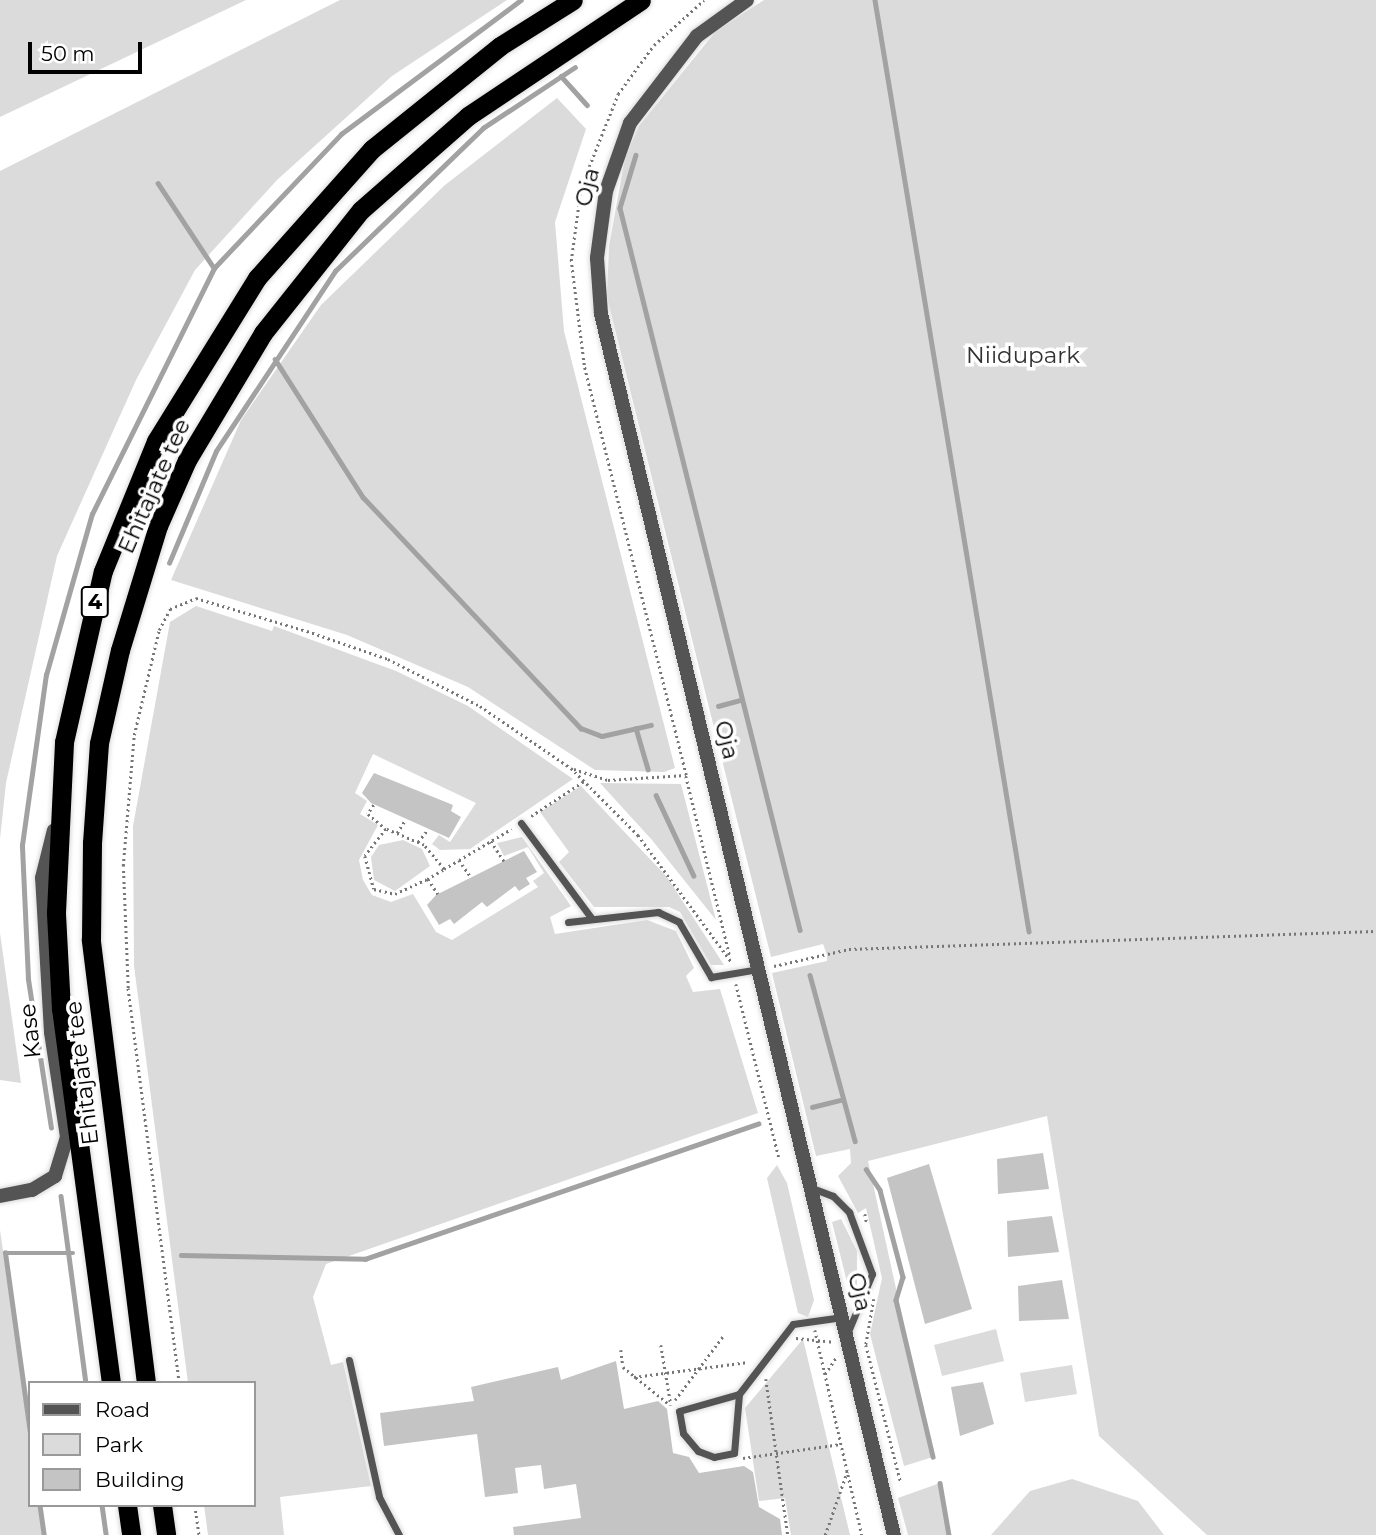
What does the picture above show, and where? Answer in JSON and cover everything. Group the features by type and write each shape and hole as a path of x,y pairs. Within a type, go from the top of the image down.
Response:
{"highway":[{"name":"Ehitajate tee","path":"111,1381 61,1009 56,822 64,743 103,571 156,441 194,370 257,278 373,149 479,62 573,0"},
{"name":"Ehitajate tee","path":"146,1381 91,939 92,843 99,743 120,650 158,526 187,460 262,332 361,210 468,116 641,0"},
{"path":"127,1507 131,1535"},
{"path":"162,1507 166,1535"}],"street":[{"name":"Oja","path":"747,0 697,36 630,123 606,191 597,258 620,407 760,969 894,1535"},
{"name":"Kase","path":"0,1196 32,1190 55,1176 67,1137 51,1032 42,878 56,822"}],"lane":[{"path":"521,823 592,919"},
{"path":"568,922 670,915 711,977 760,969"},
{"path":"812,1188 833,1196 849,1212 872,1274 847,1335"},
{"path":"739,1394 679,1411 683,1433 698,1451 714,1457 734,1453 739,1394 793,1324 844,1317"},
{"path":"349,1360 379,1497 399,1535"}],"path":[{"path":"179,1381 128,988 122,866 134,735 159,630 170,608 196,598 388,659 481,706 584,781 684,890 731,961"},
{"path":"386,829 365,856 374,889 395,894 427,879 491,841 584,781"},
{"path":"373,805 368,814 386,829 418,842 444,869"},
{"path":"397,833 405,820"},
{"path":"418,842 428,829"},
{"path":"491,841 503,860"},
{"path":"459,860 471,877"},
{"path":"427,879 438,894"},
{"path":"760,969 849,949 1376,931"},
{"path":"864,1214 870,1237"},
{"path":"875,1293 866,1345 901,1483"},
{"path":"813,1321 862,1535"},
{"path":"671,1405 724,1335"},
{"path":"788,1347 795,1338 816,1336 839,1352 825,1374"},
{"path":"661,1345 671,1405"},
{"path":"621,1350 623,1367 679,1411"},
{"path":"634,1377 764,1360 788,1535"},
{"path":"766,1376 773,1366"},
{"path":"734,1453 748,1461 841,1444"},
{"path":"825,1535 848,1472"},
{"path":"195,1507 199,1535"}],"green space":[{"path":"0,0 246,0 0,117"},
{"path":"340,0 507,0 392,76 277,180 195,270 136,380 57,556 6,783 0,839 0,171"},
{"name":"Niidupark","path":"764,0 1376,0 1376,1535 1207,1535 1099,1436 1047,1116 868,1161 933,1457 904,1466 870,1334 882,1278 866,1208 858,1213 838,1176 851,1163 850,1149 816,1156 772,973 827,961 827,955 823,944 771,957 607,297 609,246 625,158 639,126 716,31"},
{"path":"557,98 586,129 555,222 564,331 675,768 664,772 595,770 468,687 347,635 171,580 241,420 321,305 445,185"},
{"path":"196,606 272,631 274,626 396,671 468,706 573,779 470,849 440,850 432,844 439,835 450,842 476,803 373,754 355,793 367,801 360,814 378,825 359,860 363,880 372,895 391,902 413,894 436,932 452,940 538,887 533,881 544,873 528,847 504,856 497,843 522,837 571,906 550,917 555,934 647,920 676,931 694,968 686,976 693,992 720,989 758,1113 326,1264 313,1297 331,1365 343,1362 371,1486 280,1497 284,1535 208,1535 204,1507 256,1507 256,1381 188,1381 134,966 133,826 170,622"},
{"path":"600,783 681,784 716,920 652,840"},
{"path":"581,786 667,877 724,965 711,965 680,912 669,907 594,907 559,862 569,852 540,812"},
{"path":"403,840 422,849 430,866 395,891 374,880 371,857 379,845"},
{"path":"0,933 21,1083 0,1080"},
{"path":"777,1165 787,1183 814,1300 808,1317 798,1313 767,1178"},
{"path":"841,1219 857,1251 857,1303 852,1302 832,1222"},
{"path":"0,1230 28,1423 28,1507 39,1507 44,1535 0,1535"},
{"path":"996,1329 1004,1361 942,1376 934,1345"},
{"path":"803,1339 850,1535 791,1535 785,1498 759,1501 745,1408"},
{"path":"1072,1365 1077,1394 1025,1402 1020,1373"},
{"path":"1072,1479 1138,1501 1164,1535 991,1535 1030,1491"},
{"path":"940,1483 949,1535 908,1535 898,1498"}],"building":[{"path":"374,773 453,805 451,811 461,817 449,838 371,803 362,793"},
{"path":"524,851 537,872 526,878 530,884 519,891 515,886 487,907 482,902 454,924 450,919 439,925 427,905 436,895"},
{"path":"1043,1153 1049,1189 998,1194 997,1159"},
{"path":"929,1164 972,1309 925,1324 887,1178"},
{"path":"1052,1216 1059,1252 1008,1257 1007,1221"},
{"path":"1062,1280 1069,1319 1019,1321 1018,1286"},
{"path":"616,1361 624,1409 658,1401 667,1409 673,1453 689,1457 699,1473 744,1466 753,1472 759,1507 780,1519 782,1535 514,1535 513,1527 581,1518 576,1484 544,1489 541,1465 515,1468 518,1493 485,1497 477,1434 384,1446 380,1413 474,1401 471,1387 558,1367 561,1380"},
{"path":"983,1382 994,1424 960,1436 951,1387"}],"waterway":[{"path":"51,1128 28,979 22,845 46,675 92,514 214,268 341,134 521,0"},
{"path":"875,0 1029,931"},
{"path":"169,563 216,451 335,271 483,128 575,67"},
{"path":"561,76 587,105"},
{"path":"636,155 620,208 800,930"},
{"path":"158,183 214,268"},
{"path":"275,359 363,497 581,728 602,736 651,725"},
{"path":"718,706 740,700"},
{"path":"636,728 648,769"},
{"path":"656,795 694,876"},
{"path":"810,975 855,1141"},
{"path":"812,1107 840,1100"},
{"path":"181,1255 365,1259 758,1124"},
{"path":"866,1169 880,1190 903,1277 896,1300 933,1457"},
{"path":"61,1196 86,1381"},
{"path":"28,1419 5,1253 73,1253"},
{"path":"940,1483 949,1535"},
{"path":"40,1507 44,1535"},
{"path":"102,1507 106,1535"}]}
